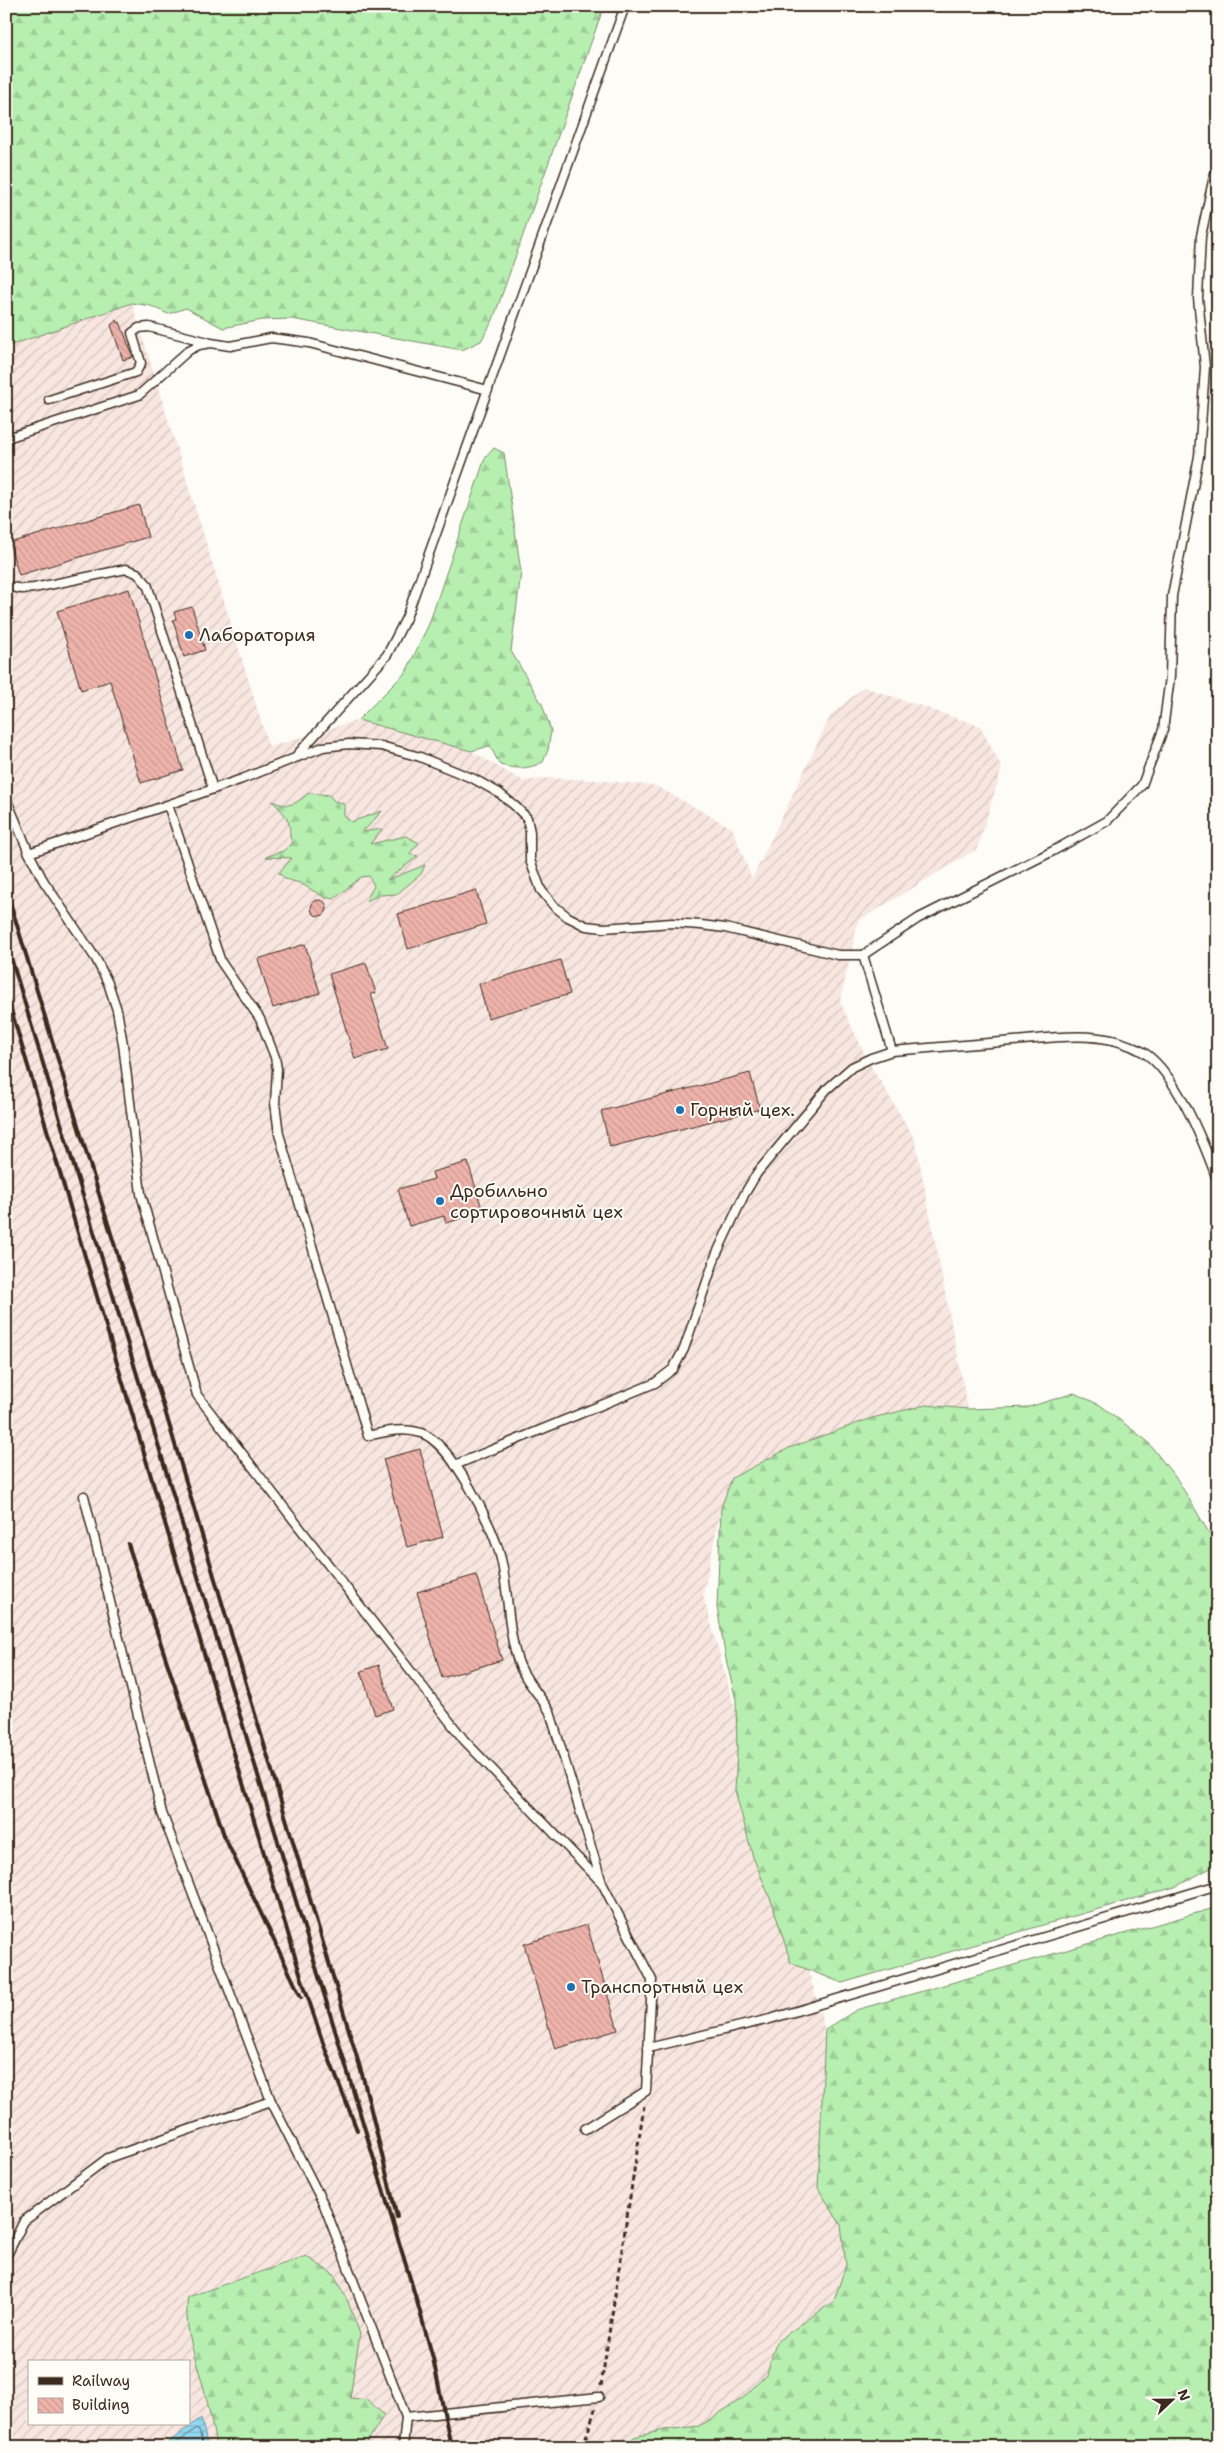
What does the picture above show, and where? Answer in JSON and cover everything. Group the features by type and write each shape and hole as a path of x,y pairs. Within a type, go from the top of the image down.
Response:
{"lane":[{"path":"296,757 388,655 406,618 625,6"},
{"path":"29,853 336,744 381,746 420,757 474,779 499,793 527,818 530,832 530,860 541,890 554,906 568,918 586,926 604,928 672,923 701,925 726,928 838,955 863,955 920,918 1053,851 1107,821 1142,785 1163,730 1170,677 1172,596 1199,456 1205,367 1198,298 1201,236 1214,176 1218,170"},
{"path":"49,400 136,372 141,363 132,337 134,330 149,327 230,346 271,338 309,344 488,390"},
{"path":"7,438 139,395 189,350 199,344 211,343"},
{"path":"6,423 6,449"},
{"path":"6,586 22,589 34,588 126,569 143,577 147,584 213,789"},
{"path":"6,798 29,853 43,880 96,959 108,983 117,1010 123,1044 141,1194 197,1395 464,1740 602,1883"},
{"path":"168,805 221,962 260,1019 275,1057 279,1134 368,1436 403,1430 421,1433 436,1440 455,1465 494,1534 502,1559 517,1660 525,1677 539,1692 550,1712 558,1731 602,1883 652,1980 646,2092 586,2129"},
{"path":"863,955 892,1052"},
{"path":"455,1465 655,1383 673,1369 684,1349 716,1255 744,1195 757,1173 827,1088 852,1067 871,1058 892,1052 1082,1036 1122,1042 1144,1053 1174,1087 1192,1118 1218,1182"},
{"path":"84,1496 162,1813 271,2101 324,2205 406,2417 403,2447"},
{"path":"648,2048 770,2019 1218,1885"},
{"path":"6,2257 24,2221 108,2158 271,2101"},
{"path":"406,2417 599,2398"}],"path":[{"path":"994,8 999,6"},
{"path":"583,2447 599,2398 646,2092"}],"shaded area":[{"path":"132,303 269,747 358,720 471,751 523,781 549,778 656,786 732,828 752,879 831,715 864,687 980,726 1002,768 977,849 858,921 840,1002 868,1061 915,1139 968,1409 926,1405 872,1418 789,1448 732,1478 721,1508 703,1595 825,2030 818,2188 841,2225 846,2265 834,2301 776,2342 767,2374 743,2398 699,2426 664,2430 599,2447 6,2447 6,347"}],"green space":[{"path":"6,6 604,6 493,320 481,341 462,350 292,319 262,320 223,328 186,308 168,314 151,306 132,303 6,347"},
{"path":"494,448 504,453 521,572 511,651 542,704 551,731 548,750 543,762 522,768 500,765 490,746 471,751 358,720 406,672 429,624 485,458"},
{"path":"309,793 329,795 334,801 344,804 344,815 351,822 382,811 363,832 382,829 370,844 406,836 419,843 409,854 418,856 387,880 425,865 421,874 397,894 380,895 366,901 374,886 369,876 361,877 334,899 324,897 300,883 285,879 279,873 292,858 266,857 283,851 293,843 288,820 272,801 283,805 292,804"},
{"path":"1074,1393 1100,1405 1147,1441 1179,1482 1218,1548 1218,1864 1175,1887 842,1983 791,1963 772,1903 753,1857 735,1790 737,1752 736,1700 726,1659 717,1607 721,1508 732,1478 789,1448 872,1418 926,1405 968,1409 1029,1407"},
{"path":"1218,1907 1218,2447 623,2447 634,2437 664,2430 699,2426 743,2398 767,2374 776,2342 834,2301 846,2265 841,2225 818,2188 825,2030 856,2010"},
{"path":"306,2256 334,2275 348,2302 360,2334 350,2398 368,2400 384,2415 364,2447 216,2447 208,2403 189,2332 187,2321 188,2297"}],"water":[{"path":"201,2418 208,2447 162,2447"}],"building":[{"path":"117,320 118,323 120,322 133,357 123,360 111,325"},
{"path":"139,505 148,537 19,575 9,543"},
{"path":"129,589 183,770 141,783 110,681 81,690 57,611"},
{"name":"Лаборатория","path":"192,607 205,650 184,657 173,620 176,619 174,612"},
{"path":"476,890 486,924 408,949 398,914"},
{"path":"316,900 322,900 327,905 325,914 316,916 311,911 311,905"},
{"path":"305,944 320,993 273,1008 258,959"},
{"path":"560,960 570,994 488,1018 479,984"},
{"path":"366,963 376,993 371,994 388,1049 355,1059 329,974"},
{"name":"Горный цех.","path":"750,1073 760,1109 610,1147 601,1111"},
{"name":"Дробильно сортировочный цех","path":"468,1162 483,1212 446,1223 444,1216 409,1226 398,1189 434,1179 432,1172"},
{"path":"420,1449 443,1537 407,1547 383,1459"},
{"path":"476,1575 502,1660 442,1678 417,1592"},
{"path":"379,1665 393,1709 375,1715 361,1671"},
{"name":"Транспортный цех","path":"587,1925 618,2030 555,2049 524,1944"}],"railway":[{"path":"6,889 163,1404 364,2081 397,2217"},
{"path":"6,941 418,2305 433,2358 451,2447"},
{"path":"6,993 299,1970 323,2043 357,2130"},
{"path":"128,1544 225,1838 301,1997"}],"place":[{"name":"Лаборатория","path":"189,635"},
{"name":"Горный цех.","path":"680,1110"},
{"name":"Дробильно сортировочный цех","path":"440,1201"},
{"name":"Транспортный цех","path":"571,1987"}]}
